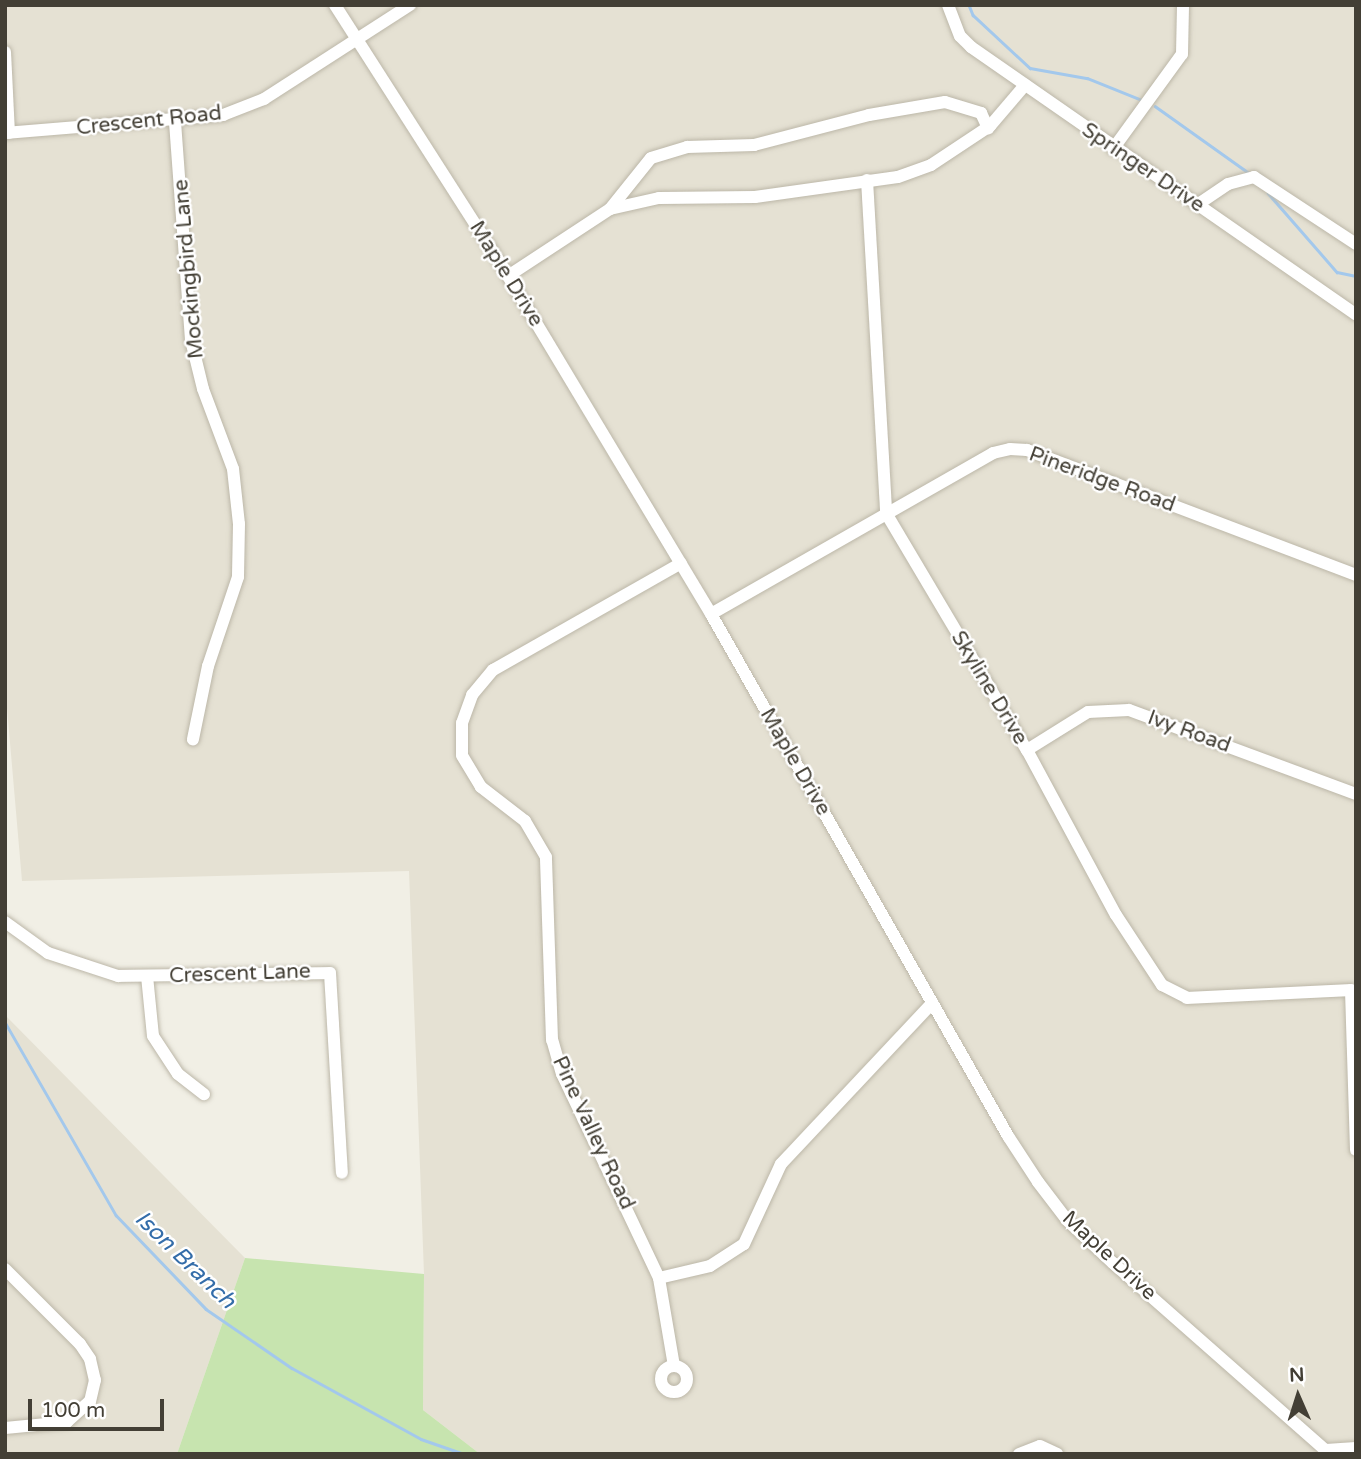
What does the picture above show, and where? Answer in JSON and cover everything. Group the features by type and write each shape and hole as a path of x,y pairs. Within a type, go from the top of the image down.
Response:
{"street":[{"name":"Maple Drive","path":"335,5 508,276 711,614 1008,1136 1067,1220 1328,1452"},
{"name":"Crescent Road","path":"7,133 175,122 223,115 264,99 410,5"},
{"name":"Springer Drive","path":"948,5 960,36 1113,149 1356,315"},
{"path":"1113,149 1182,54 1183,5"},
{"path":"5,52 7,133"},
{"path":"610,209 659,198 755,197 898,177 931,165 988,128 1025,85"},
{"path":"508,276 610,209 651,158 687,148 754,145 869,115 945,102 981,113 988,128"},
{"name":"Mockingbird Lane","path":"175,122 191,340 203,389 233,469 239,524 238,577 208,666 193,739"},
{"path":"1197,205 1228,184 1254,177 1356,244"},
{"name":"Skyline Drive","path":"867,180 886,513 1027,750 1116,915 1162,985 1186,998 1353,987"},
{"name":"Pineridge Road","path":"711,614 993,453 1027,450 1356,575"},
{"name":"Pine Valley Road","path":"674,1366 659,1278 556,1058 551,1032 546,857 525,821 481,786 462,755 462,723 472,695 493,670 681,564"},
{"name":"Ivy Road","path":"1027,750 1088,712 1129,710 1356,794"},
{"name":"Crescent Lane","path":"5,922 60,958 118,976 330,973 342,1173"},
{"path":"147,976 153,1036 178,1074 204,1094"},
{"path":"1353,987 1356,1150"},
{"path":"659,1278 710,1266 744,1244 780,1164 932,1003"},
{"path":"5,1269 80,1344 90,1359 95,1380 90,1401 67,1422 5,1428"},
{"path":"1019,1454 1040,1446 1057,1454"},
{"path":"1328,1452 1356,1448"}],"shaded area":[{"path":"5,5 1356,5 1356,1454 480,1454 423,1410 424,1274 409,871 22,881 5,685"},
{"path":"5,1015 245,1258 177,1454 5,1454"}],"green space":[{"path":"245,1258 424,1274 423,1410 480,1454 177,1454"}],"waterway":[{"path":"969,5 973,15 1030,68 1087,78 1142,100"},
{"path":"1155,106 1249,173"},
{"path":"1268,193 1337,272 1356,276"},
{"name":"Ison Branch","path":"5,1022 116,1215 206,1309 292,1368 421,1439 464,1454"}]}
